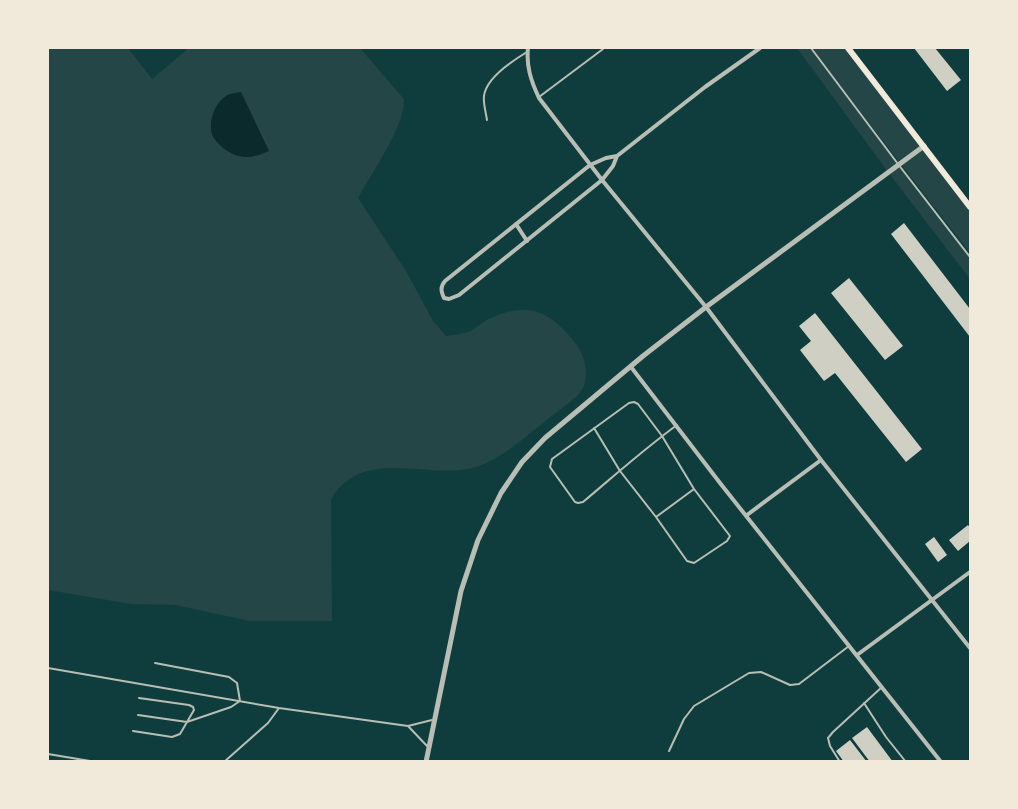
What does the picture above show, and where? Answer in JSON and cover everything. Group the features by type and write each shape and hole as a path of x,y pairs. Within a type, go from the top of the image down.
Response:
{"main road":[{"path":"848,48 970,207"}],"street":[{"path":"617,156 613,166 602,180 459,295 450,299 444,298 441,292 445,281 590,165 606,158 617,156 705,87 760,48"},
{"path":"528,49 528,68 532,85 538,98 706,307 821,460 970,648"},
{"path":"426,762 461,591 478,540 501,493 522,462 545,438 631,366 706,307 924,146"},
{"path":"516,224 527,241"},
{"path":"631,366 941,762"},
{"path":"747,515 821,460"},
{"path":"857,655 970,572"}],"lane":[{"path":"811,48 970,257"},
{"path":"487,120 484,97 487,86 506,64 528,49"},
{"path":"538,98 603,49"},
{"path":"594,428 620,471 690,563 694,563 727,541 730,536 694,489 662,436 638,404 634,402 628,403 594,428 552,459 550,467 575,502 583,502 620,471 662,436 677,425"},
{"path":"656,517 694,489"},
{"path":"669,751 684,719 694,706 749,673 761,672 790,685 799,684 849,646"},
{"path":"155,663 229,677 236,683 240,701"},
{"path":"48,668 279,708 408,726 436,719"},
{"path":"840,762 830,746 828,738 832,732 882,687"},
{"path":"133,731 172,737 180,734 194,710 193,707 139,698"},
{"path":"138,715 187,722 231,707 240,701"},
{"path":"864,703 886,737 906,762"},
{"path":"224,762 268,723 279,708"},
{"path":"408,726 429,747"},
{"path":"48,754 96,762"}],"shaded area":[{"path":"48,48 128,48 152,79 189,48 360,48 404,99 403,109 394,135 358,198 406,271 433,321 446,336 468,332 488,319 504,313 527,310 537,312 555,322 580,350 586,367 582,390 568,404 505,453 476,467 457,470 379,469 361,473 345,483 331,499 332,621 249,621 176,605 131,604 48,590"},
{"path":"797,48 851,48 970,202 970,253 817,56 970,257 970,279 888,172"},
{"path":"241,92 269,151 262,154 247,157 235,155 219,144 212,134 213,113 219,103 228,95"}],"building":[{"path":"914,48 935,48 961,80 947,91"},
{"path":"904,223 970,309 970,337 891,234"},
{"path":"849,278 903,346 885,360 831,293"},
{"path":"815,313 922,449 906,462 835,373 824,381 800,350 811,341 799,326"},
{"path":"968,525 970,528 970,541 958,551 949,540"},
{"path":"934,537 947,555 938,562 925,544"},
{"path":"867,727 893,762 870,762 852,738"},
{"path":"850,740 867,762 844,762 836,751"}]}
